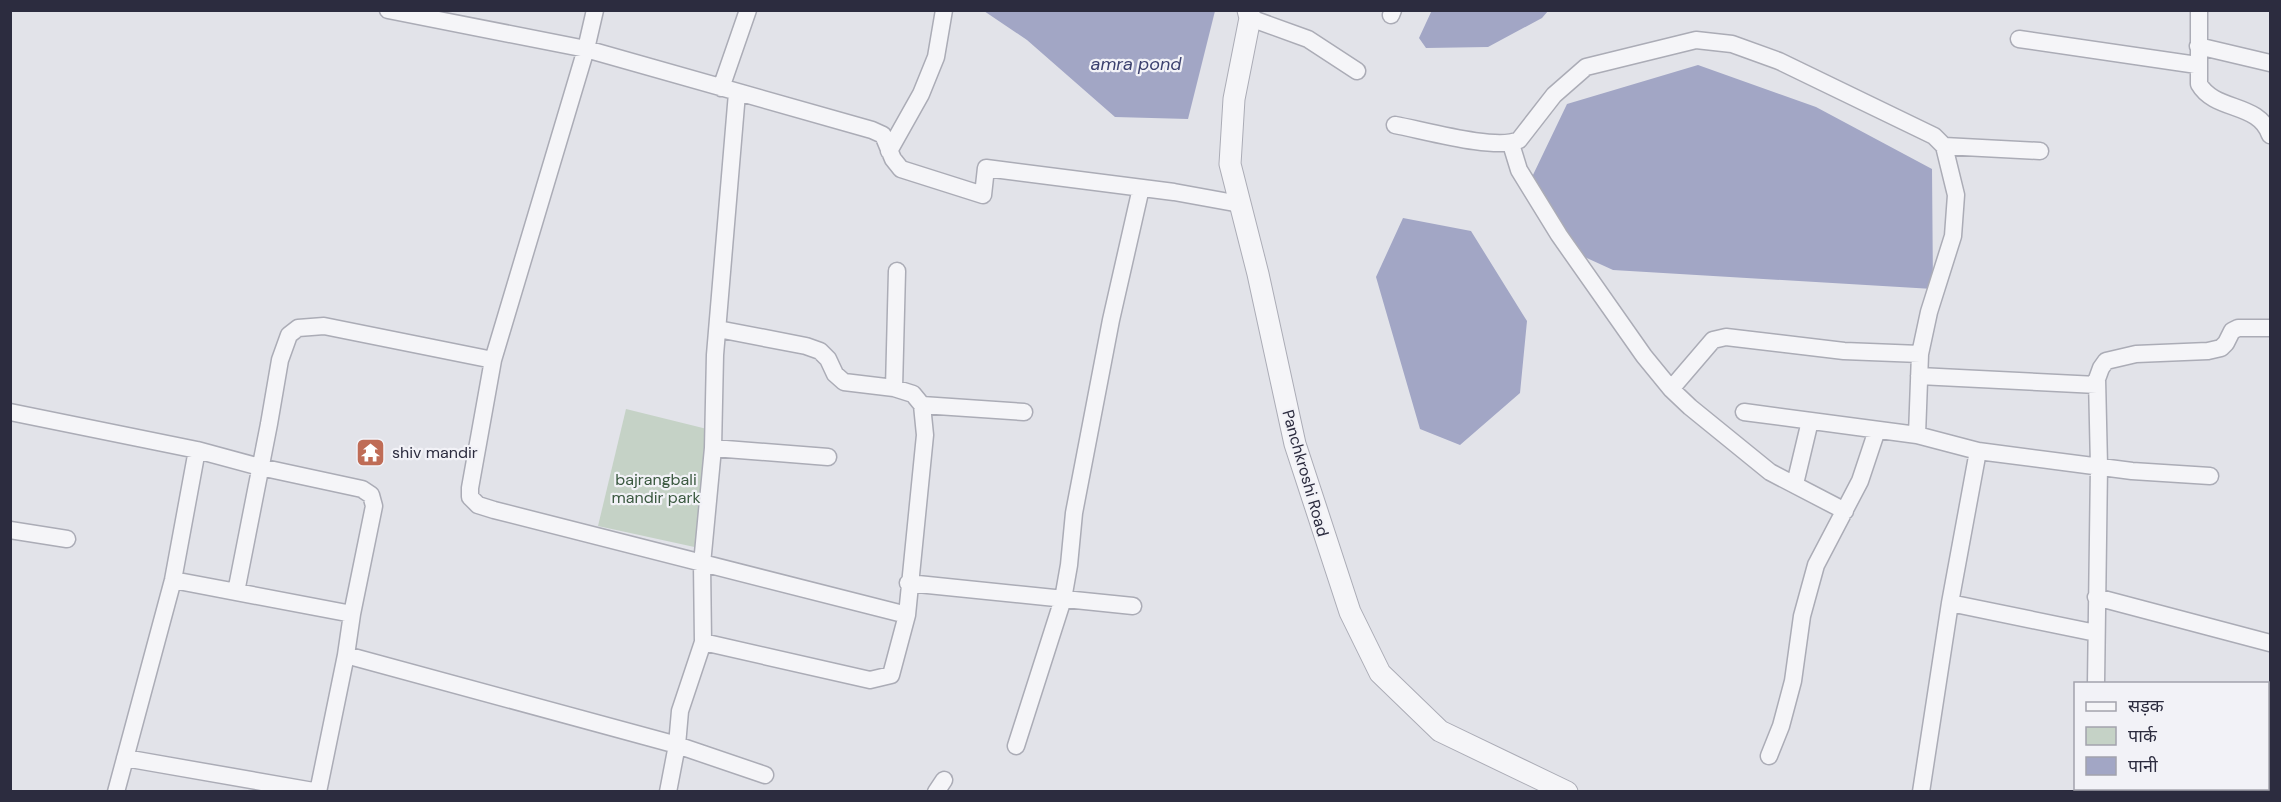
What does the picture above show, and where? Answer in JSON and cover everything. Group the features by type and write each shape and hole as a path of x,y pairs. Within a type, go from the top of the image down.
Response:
{"street":[{"path":"388,10 586,49 872,130 883,135 901,169 982,195 986,168 1141,188 1240,204"},
{"path":"595,10 586,49 493,360 470,497 478,505 907,615"},
{"path":"668,792 677,744 680,711 703,642 702,564 713,448 729,91 748,10"},
{"path":"889,150 925,85 936,57 944,10"},
{"path":"2199,10 2197,65 2199,84 2203,92 2211,98 2255,115 2265,124 2271,135"},
{"path":"1249,14 1308,39 1357,71"},
{"name":"Panchkroshi Road","path":"1249,14 1234,99 1230,164 1258,274 1295,444 1350,612 1380,673 1440,731 1567,792"},
{"path":"2019,39 2197,65"},
{"path":"1395,125 1493,143 1511,144 1519,140 1554,95 1586,67 1696,40 1732,44 1779,61 1934,136 1944,146 1956,195 1953,236 1929,312 1920,354 1917,435"},
{"path":"2198,46 2271,63"},
{"path":"1511,144 1519,170 1559,235 1644,356 1671,389 1770,472 1845,511"},
{"path":"1944,146 2040,151"},
{"path":"1016,746 1063,599 1074,513 1111,320 1141,188"},
{"path":"894,388 897,271"},
{"path":"236,592 280,360 290,335 298,328 324,326 493,360"},
{"path":"2096,682 2099,466 2097,385 2101,368 2106,361 2136,354 2208,351 2221,348 2232,331 2238,328 2271,328"},
{"path":"703,642 870,680 891,675 907,615 908,583 925,435 922,405 913,394 894,388 844,382 835,374 828,359 820,351 806,346 718,329"},
{"path":"1671,389 1713,340 1726,337 1844,351 1920,354"},
{"path":"1919,376 2097,385"},
{"path":"922,405 1024,412"},
{"path":"10,412 197,450 260,467 362,489 371,495 374,506 318,791 125,758"},
{"path":"1744,412 1917,435 1978,451 2132,471 2210,476"},
{"path":"1795,484 1810,421"},
{"path":"1769,756 1781,726 1793,681 1802,615 1816,565 1860,480 1877,429"},
{"path":"713,448 828,457"},
{"path":"116,792 173,580 197,450"},
{"path":"1921,792 1950,603 1978,451"},
{"path":"10,530 67,539"},
{"path":"173,580 352,614"},
{"path":"908,583 1133,606"},
{"path":"2096,597 2271,643"},
{"path":"1950,603 2096,633"},
{"path":"346,655 677,744 765,775"}],"green space":[{"name":"bajrangbali mandir park","path":"626,409 707,429 699,548 598,526"}],"water":[{"path":"1432,10 1548,11 1542,18 1488,47 1426,48 1419,38"},
{"name":"amra pond","path":"984,11 1215,11 1188,119 1115,117 1027,40"},
{"path":"1698,65 1816,107 1932,169 1933,289 1613,270 1578,254 1532,177 1567,104"},
{"path":"1403,218 1471,231 1527,321 1520,393 1460,445 1420,429 1376,277"}],"place":[{"name":"shiv mandir","path":"371,452"}]}
